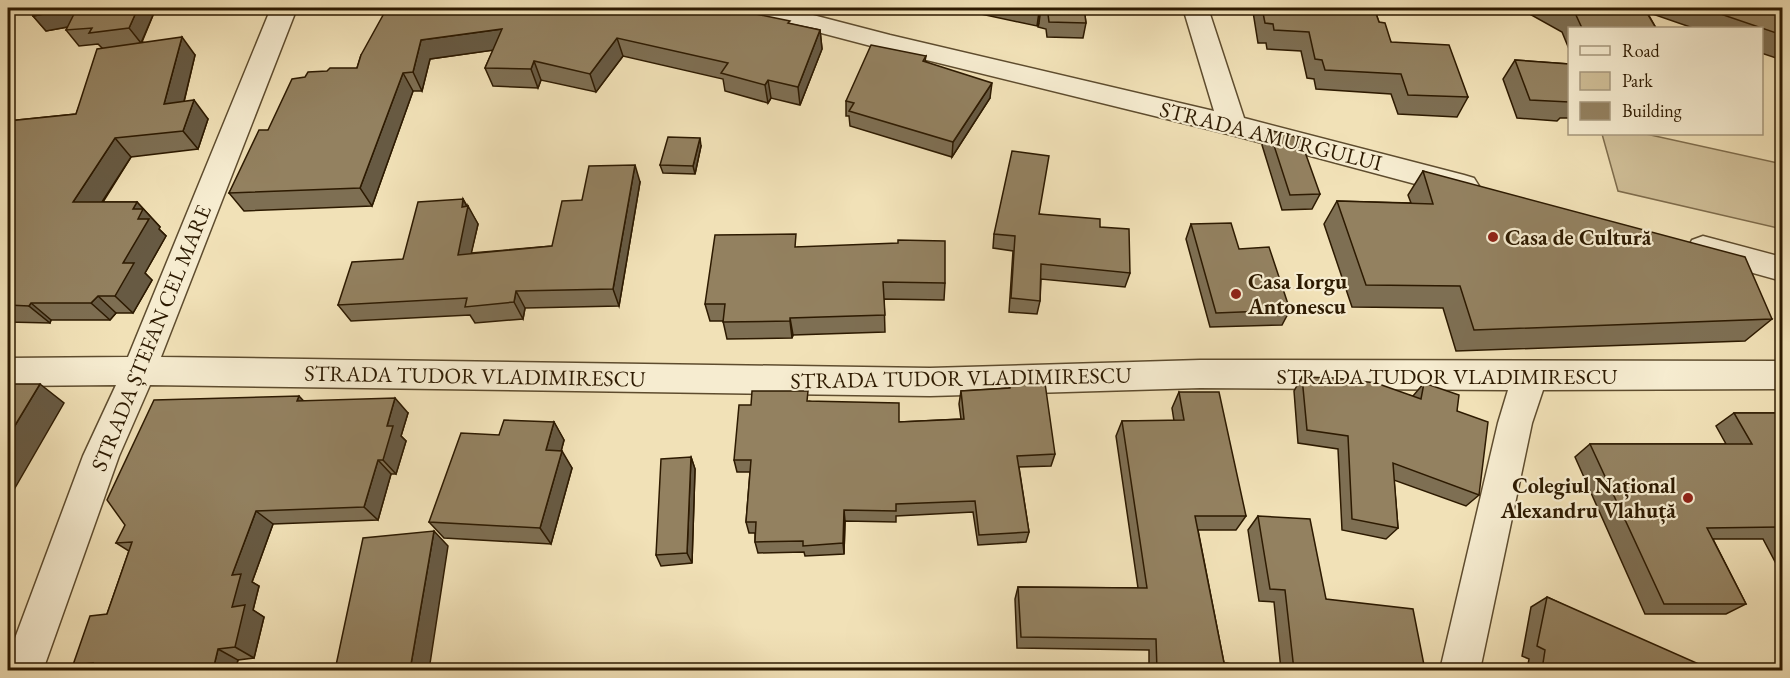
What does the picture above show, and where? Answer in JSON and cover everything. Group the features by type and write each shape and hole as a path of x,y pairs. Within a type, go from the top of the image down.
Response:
{"street":[{"name":"STRADA ȘTEFAN CEL MARE","path":"23,670 101,456 139,371 284,8"},
{"name":"STRADA AMURGULUI","path":"758,8 934,54 1232,125 1484,191"},
{"path":"1196,8 1232,125"},
{"path":"1679,242 1782,269"},
{"name":"STRADA TUDOR VLADIMIRESCU","path":"8,372 139,371 930,382 1200,374 1782,375"},
{"path":"1460,670 1515,423 1530,376"}],"green space":[{"path":"1602,135 1651,135 1782,164 1782,229 1618,191"}],"building":[{"path":"34,8 77,8 33,16"},
{"path":"77,8 138,8 129,28 89,33 92,28 66,30"},
{"path":"387,8 726,8 790,21 788,23 820,30 798,87 768,80 765,85 721,73 728,63 617,38 590,74 534,61 531,69 485,68 502,29 421,40 413,72 403,73 360,188 229,193 259,130 268,130 292,79 305,77 308,72 327,71 330,68 357,68 361,55"},
{"path":"1020,8 1041,8 1039,12"},
{"path":"1041,8 1084,8 1086,23 1049,22 1048,14 1041,12"},
{"path":"1262,8 1374,8 1379,22 1385,23 1391,42 1449,45 1468,97 1408,95 1401,74 1325,70 1322,60 1315,59 1309,32 1274,30 1273,24 1265,23"},
{"path":"1565,8 1644,8 1655,27 1582,27 1575,13"},
{"path":"1703,8 1782,8 1782,35"},
{"path":"182,37 164,104 194,100 183,131 115,138 73,202 137,202 133,209 143,209 138,219 149,219 123,263 134,263 115,296 98,296 91,303 8,305 8,121 76,114 97,49"},
{"path":"871,45 926,56 923,61 992,83 953,142 849,111 854,103 846,101"},
{"path":"1515,60 1568,64 1568,102 1530,100"},
{"path":"1269,130 1300,138 1320,194 1290,195"},
{"path":"668,137 700,138 693,166 660,165"},
{"path":"1012,151 1049,156 1039,214 1100,219 1100,227 1129,229 1130,273 1041,264 1040,301 1011,298 1015,236 994,234"},
{"path":"635,165 613,289 516,291 514,302 465,307 467,298 338,305 352,262 403,259 418,202 463,199 462,207 468,206 458,255 552,246 562,201 582,200 589,166"},
{"path":"1423,171 1745,257 1772,319 1474,330 1460,286 1366,285 1337,201 1433,204"},
{"name":"Casa Iorgu Antonescu","path":"1231,223 1239,249 1269,247 1290,310 1216,313 1191,224"},
{"path":"796,234 795,247 898,243 898,240 945,241 945,283 883,282 885,315 790,318 790,321 723,322 725,304 705,304 715,235"},
{"path":"1302,377 1376,383 1421,399 1424,383 1459,395 1457,411 1488,422 1479,495 1393,463 1398,528 1352,519 1348,436 1307,430"},
{"path":"1045,383 1055,454 1017,456 1029,532 979,535 975,501 896,504 896,511 844,510 843,543 803,546 803,541 755,542 756,522 746,522 751,460 734,460 739,405 751,405 752,391 808,391 807,401 899,403 899,422 964,419 961,391 1010,388 1010,384"},
{"path":"8,384 40,384 8,437"},
{"path":"1179,392 1219,392 1246,516 1195,516 1224,663 1282,670 1157,670 1156,639 1021,637 1018,587 1147,588 1122,421 1184,420"},
{"path":"299,396 297,401 395,398 387,426 393,426 383,460 378,460 364,507 256,511 232,575 241,574 232,607 245,605 235,647 218,649 213,670 91,670 93,663 73,665 90,616 107,614 132,542 116,543 125,525 107,500 154,400"},
{"name":"Colegiul Național Alexandru Vlahuță","path":"1734,413 1782,413 1782,527 1707,528 1746,604 1664,604 1590,444 1752,444"},
{"path":"504,420 554,422 546,450 562,451 540,528 429,522 461,433 499,435"},
{"path":"691,457 687,553 656,555 661,459"},
{"path":"1258,516 1310,519 1326,599 1413,609 1425,670 1294,670 1285,590 1270,589"},
{"path":"434,531 410,670 335,670 363,538"},
{"path":"1547,597 1701,665 1701,670 1542,670 1545,650 1537,646"}],"place":[{"name":"Casa de Cultură","path":"1493,237"},
{"name":"Casa Iorgu Antonescu","path":"1236,294"},
{"name":"Colegiul Național Alexandru Vlahuță","path":"1688,498"}]}
